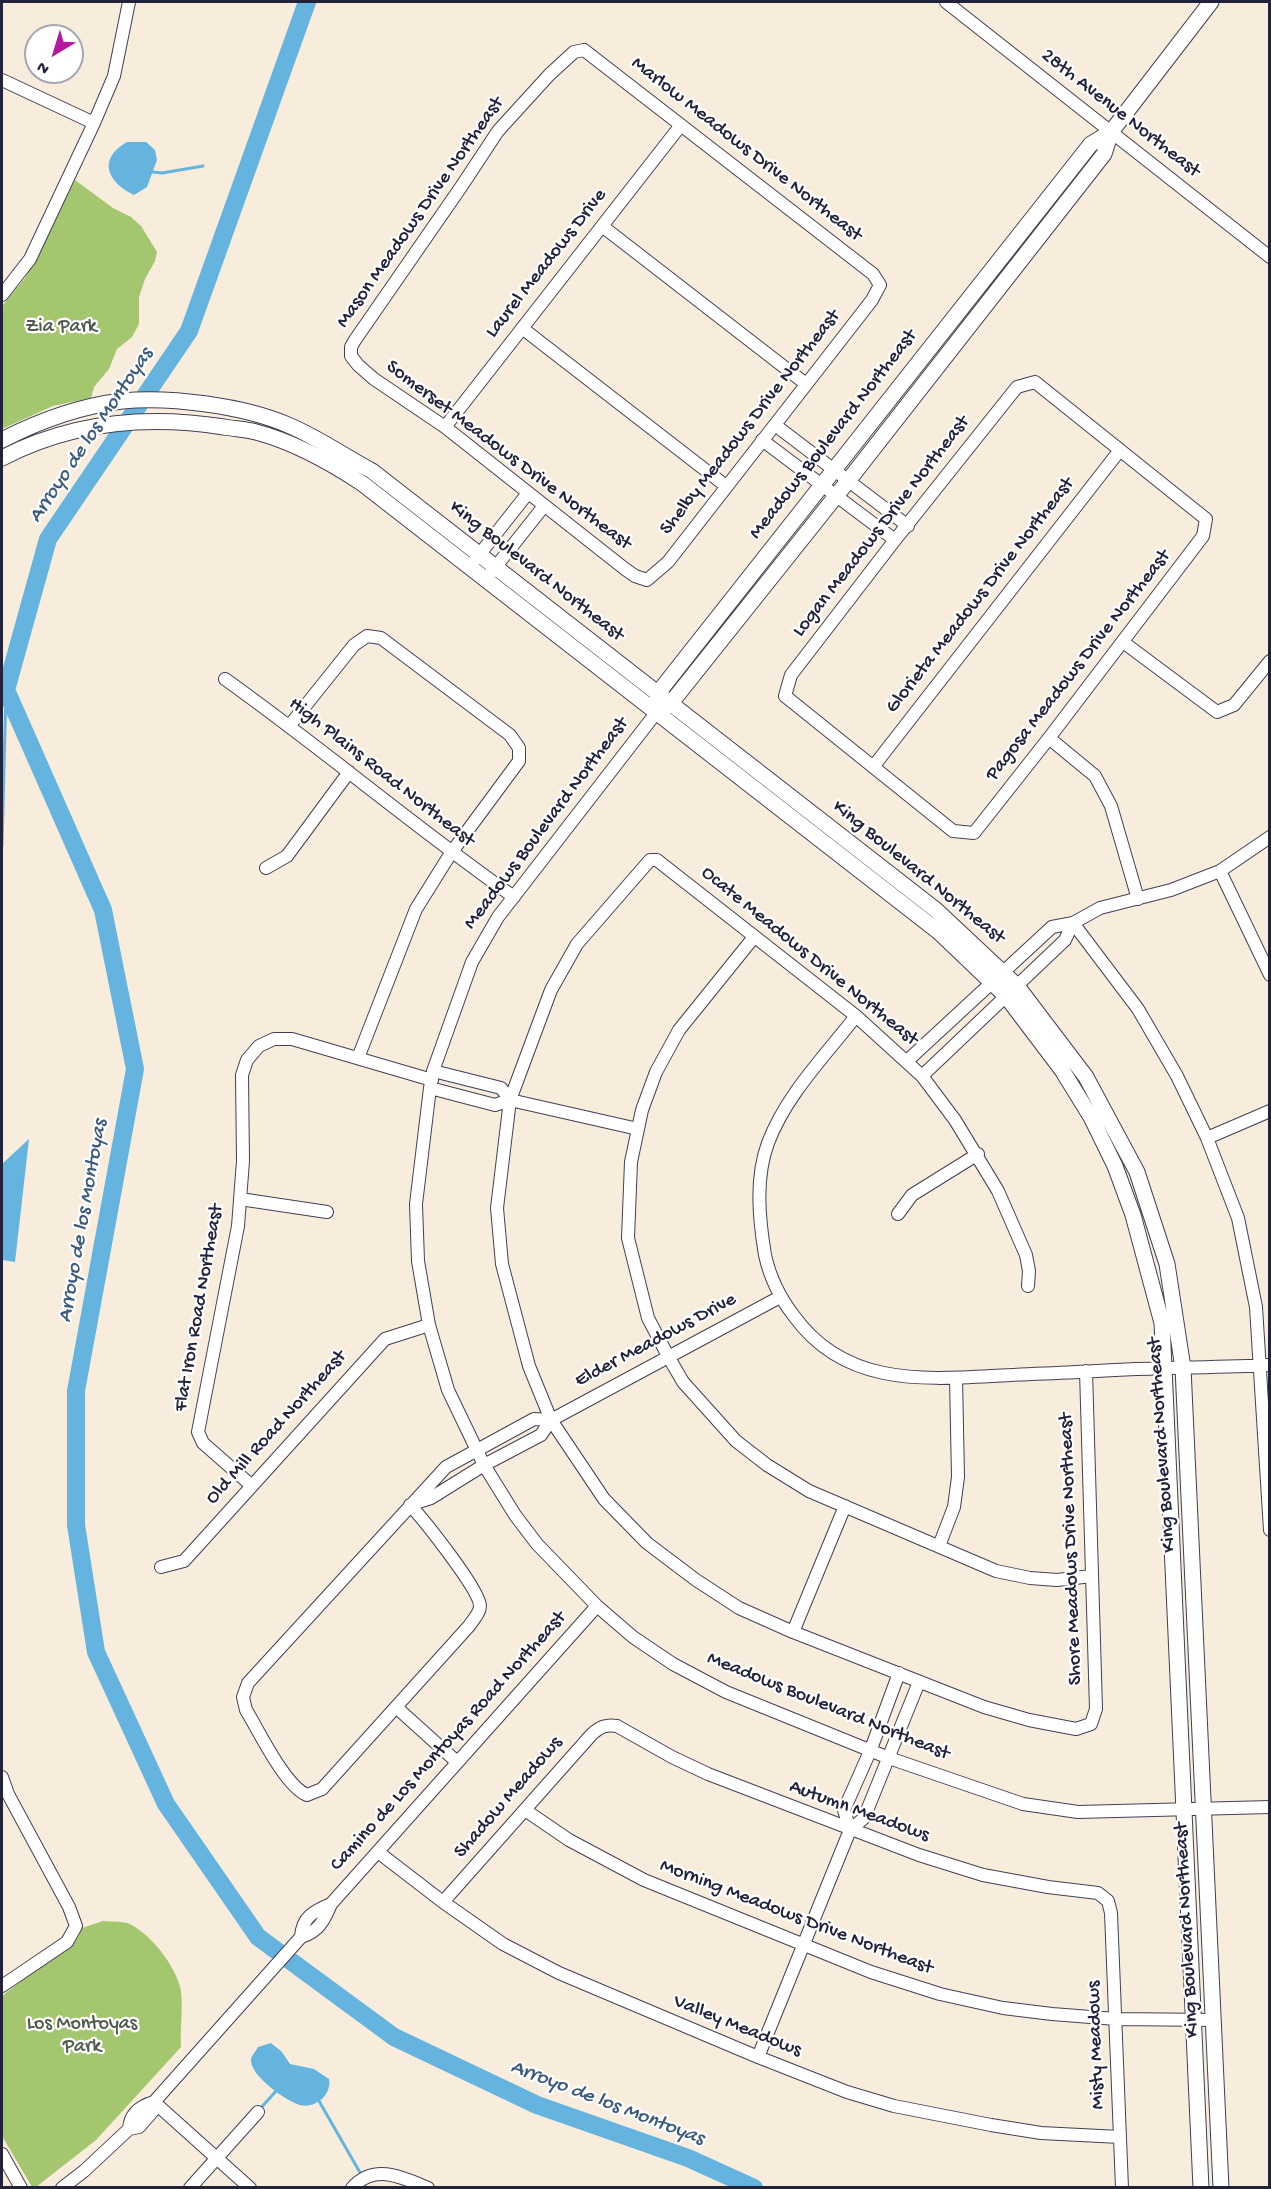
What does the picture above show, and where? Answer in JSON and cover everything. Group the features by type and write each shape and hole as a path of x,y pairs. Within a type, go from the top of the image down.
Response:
{"street":[{"path":"2,295 30,259 94,123 114,76 129,2"},
{"name":"28th Avenue Northeast","path":"946,2 1269,257"},
{"name":"Meadows Boulevard Northeast","path":"1211,2 1111,132 1104,154 848,481 671,703 657,713 498,917 472,962 432,1080 416,1204 418,1261 429,1325 448,1390 476,1450 514,1515 537,1544 597,1606 633,1637 674,1664 726,1692 889,1758 1023,1804 1078,1812 1269,1807"},
{"name":"Marlow Meadows Drive Northeast","path":"584,50 873,274 880,285"},
{"name":"Mason Meadows Drive Northeast","path":"351,356 351,347 355,340 498,131 549,75 574,52 584,50"},
{"path":"2,80 94,123"},
{"name":"Laurel Meadows Drive","path":"445,428 681,125"},
{"name":"Meadows Boulevard Northeast","path":"657,713 658,693 1091,144 1111,132"},
{"path":"602,226 806,384"},
{"name":"Shelby Meadows Drive Northeast","path":"647,580 668,562 872,300 880,285"},
{"path":"522,328 726,486"},
{"name":"Somerset Meadows Drive Northeast","path":"351,356 374,379 445,428 625,569 647,580"},
{"name":"Logan Meadows Drive Northeast","path":"873,767 785,696 791,675 895,540 1017,387 1035,382 1120,450"},
{"name":"King Boulevard Northeast","path":"2,440 33,424 123,401 167,401 240,410 288,425 372,471 936,910 1004,972 1012,991 1091,1117 1115,1166 1133,1215 1162,1323 1201,2187"},
{"name":"King Boulevard Northeast","path":"2,458 23,447 64,433 94,426 156,421 196,422 256,432 331,463 363,484 939,932 992,982 1012,991 1086,1077 1137,1172 1167,1264 1183,1368 1221,2187"},
{"path":"775,425 908,526"},
{"path":"762,440 837,494 895,540"},
{"name":"Pagosa Meadows Drive Northeast","path":"873,767 952,831 974,833 1049,738 1203,536 1206,519 1120,450"},
{"name":"Glorieta Meadows Drive Northeast","path":"873,767 1120,450"},
{"path":"470,567 528,493"},
{"path":"485,580 544,506"},
{"path":"290,725 354,645 367,636 381,638 510,735 519,748 519,761 451,853 416,909 358,1058"},
{"path":"1123,642 1216,712 1234,705 1269,661"},
{"name":"High Plains Road Northeast","path":"225,679 290,725 451,853 514,897"},
{"path":"1049,738 1095,776 1111,806 1138,899"},
{"path":"266,868 286,856 349,772"},
{"path":"907,1061 1053,927 1073,923 1100,908 1172,890 1220,872 1269,837"},
{"name":"Ocate Meadows Drive Northeast","path":"510,1100 550,990 577,944 650,860 657,860 856,1016 922,1076 978,1154 998,1191 1026,1255 1029,1271 1028,1286"},
{"path":"1220,872 1269,975"},
{"path":"922,1076 1065,940 1073,923"},
{"path":"1073,923 1138,1009 1177,1077 1207,1138 1238,1218 1265,1366 1269,1530"},
{"path":"753,937 679,1030 656,1072 638,1129 631,1162 628,1238 648,1318 668,1356 683,1382 736,1441 767,1465 809,1491 996,1571 1030,1578 1058,1580 1092,1576"},
{"path":"856,1016 780,1116 767,1145 760,1188 760,1227 767,1265 780,1297 800,1325 816,1341 849,1363 891,1376 910,1378 1265,1366"},
{"name":"Flat Iron Road Northeast","path":"252,1486 203,1443 198,1432 219,1313 238,1226 243,1161 242,1075 246,1060 259,1046 274,1039 292,1039 432,1080"},
{"path":"432,1080 495,1106 510,1100 638,1129"},
{"path":"432,1080 501,1088 510,1100 497,1208 502,1264 529,1366 551,1420 604,1499 647,1543 696,1580 740,1608 793,1632 919,1682 864,1818 850,1830 758,2057"},
{"path":"1207,1138 1269,1111"},
{"path":"898,1214 912,1195 978,1154"},
{"path":"240,1199 327,1212"},
{"name":"Elder Meadows Drive","path":"551,1420 780,1297"},
{"name":"Old Mill Road Northeast","path":"161,1567 184,1561 385,1339 429,1325"},
{"name":"Shore Meadows Drive Northeast","path":"919,1682 984,1707 1029,1720 1076,1729 1091,1724 1096,1709 1086,1371"},
{"path":"939,1546 954,1507 958,1477 956,1378"},
{"path":"410,1505 471,1586 480,1602 480,1608 469,1626 322,1789 307,1795 287,1779 246,1710 243,1701 248,1683 410,1505 446,1467 534,1419 551,1420"},
{"path":"410,1505 431,1498 484,1465 541,1435 551,1420"},
{"path":"793,1632 845,1506"},
{"name":"Camino de Los Montoyas Road Northeast","path":"62,2187 84,2171 129,2129 139,2127 153,2111 154,2102 298,1939 302,1924 315,1911 331,1905 597,1606"},
{"path":"850,1830 844,1810 871,1749 899,1673"},
{"path":"396,1707 457,1762"},
{"name":"Shadow Meadows","path":"443,1902 592,1734 607,1725"},
{"name":"Autumn Meadows","path":"607,1725 616,1726 708,1774 919,1855 983,1875 1098,1893 1108,1901"},
{"path":"2,1777 8,1794 69,1907 76,1926 67,1942 2,1986"},
{"name":"Morning Meadows Drive Northeast","path":"525,1810 569,1840 624,1870 871,1972 940,1994 1003,2008 1116,2019 1214,2020"},
{"name":"Valley Meadows","path":"378,1852 503,1944 559,1973 847,2092 894,2106 1041,2133 1120,2136"},
{"name":"Misty Meadows","path":"1108,1901 1111,1913 1122,2187"},
{"path":"154,2102 250,2187"},
{"path":"190,2187 258,2112"},
{"path":"2,2154 21,2187"},
{"path":"352,2187 362,2178 382,2172 428,2187"}],"green space":[{"name":"Zia Park","path":"75,180 113,208 131,217 141,226 157,252 139,297 139,324 132,337 117,349 109,369 94,387 91,398 53,406 2,429 2,306 25,278"},
{"name":"Los Montoyas Park","path":"103,1921 124,1922 135,1927 153,1942 168,1961 181,1991 181,2047 96,2140 36,2187 32,2187 2,2136 2,1996 78,1938 82,1928"}],"water":[{"path":"127,142 146,142 155,150 157,160 147,187 134,195 117,184 109,170 112,156"},
{"path":"29,1139 15,1262 2,1260 2,1164"},
{"path":"271,2043 282,2052 290,2064 314,2069 329,2079 328,2090 321,2100 306,2106 294,2103 262,2080 252,2065 251,2059 258,2047"}],"waterway":[{"name":"Arroyo de los Montoyas","path":"307,2 189,331 48,539 6,690 103,910 135,1069 76,1391 76,1525 96,1652 166,1804 258,1937 394,2037 537,2105 688,2158 754,2188"},
{"path":"153,172 162,173 203,166"},
{"path":"2,846 6,690"},
{"path":"259,2110 276,2091"},
{"path":"319,2101 362,2176"}]}
